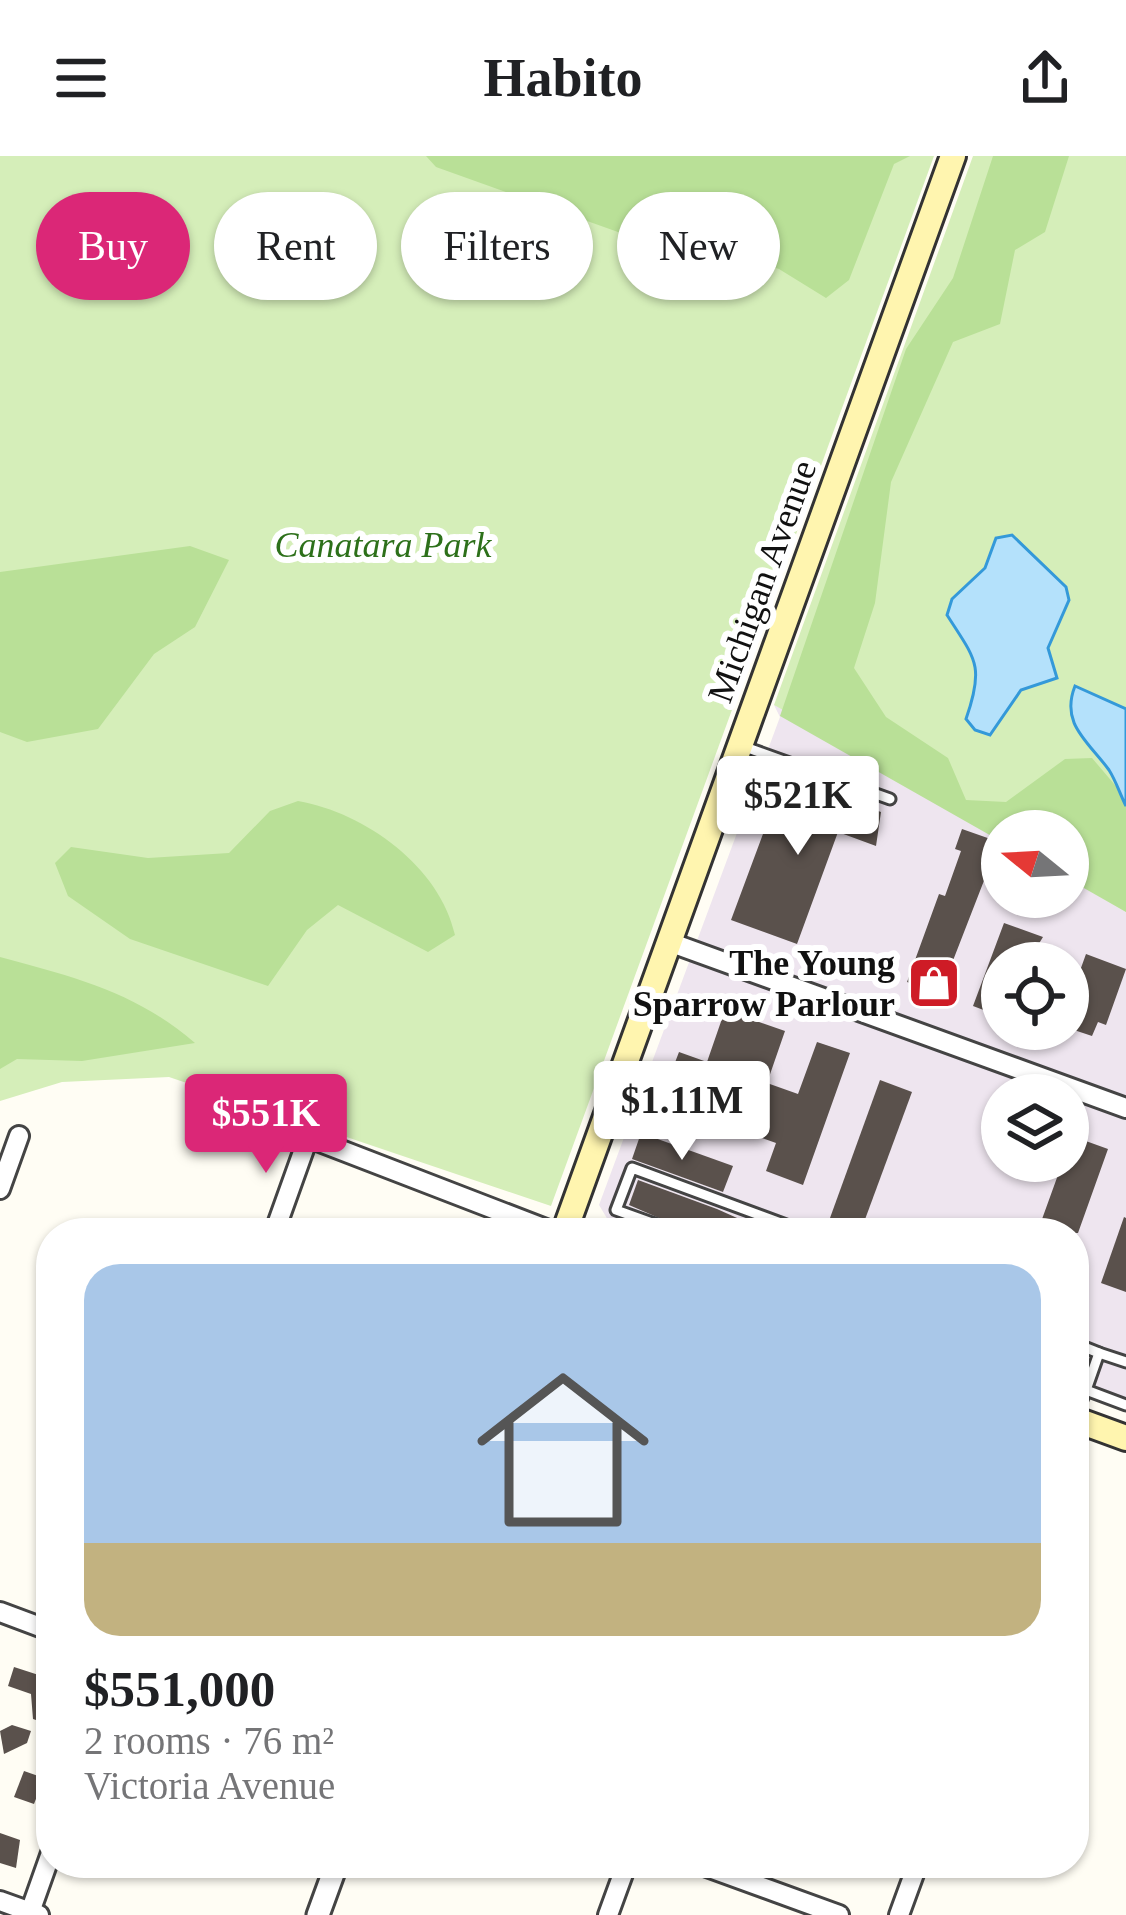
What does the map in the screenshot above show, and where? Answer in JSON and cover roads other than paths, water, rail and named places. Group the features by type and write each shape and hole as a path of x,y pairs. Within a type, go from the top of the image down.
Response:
{"main road":[{"name":"Michigan Avenue","path":"566,1218 952,156"},
{"path":"1089,1424 1126,1438"}],"street":[{"path":"669,942 1126,1108"},
{"path":"275,1125 520,1218"},
{"path":"0,1189 19,1136"},
{"path":"279,1218 308,1138"},
{"path":"0,1612 36,1625"},
{"path":"0,1901 33,1914 44,1878"},
{"path":"318,1915 332,1878"},
{"path":"608,1915 622,1878"},
{"path":"737,1878 839,1915"},
{"path":"899,1915 913,1878"}],"lane":[{"path":"740,745 890,799"},
{"path":"638,1218 616,1210 632,1168 766,1218"},
{"path":"1089,1349 1126,1363"},
{"path":"1089,1381 1099,1353"},
{"path":"1089,1391 1126,1405"}],"water":[{"path":"1012,535 1066,587 1069,600 1048,648 1057,678 1021,690 990,735 975,730 966,719 975,686 974,663 947,615 952,599 985,568 996,538"},
{"path":"1075,686 1126,709 1126,806 1109,770 1074,722 1071,699"}],"place":[{"name":"The Young Sparrow Parlour","path":"934,983"}],"park label":[{"name":"Canatara Park","path":"383,544"}]}
